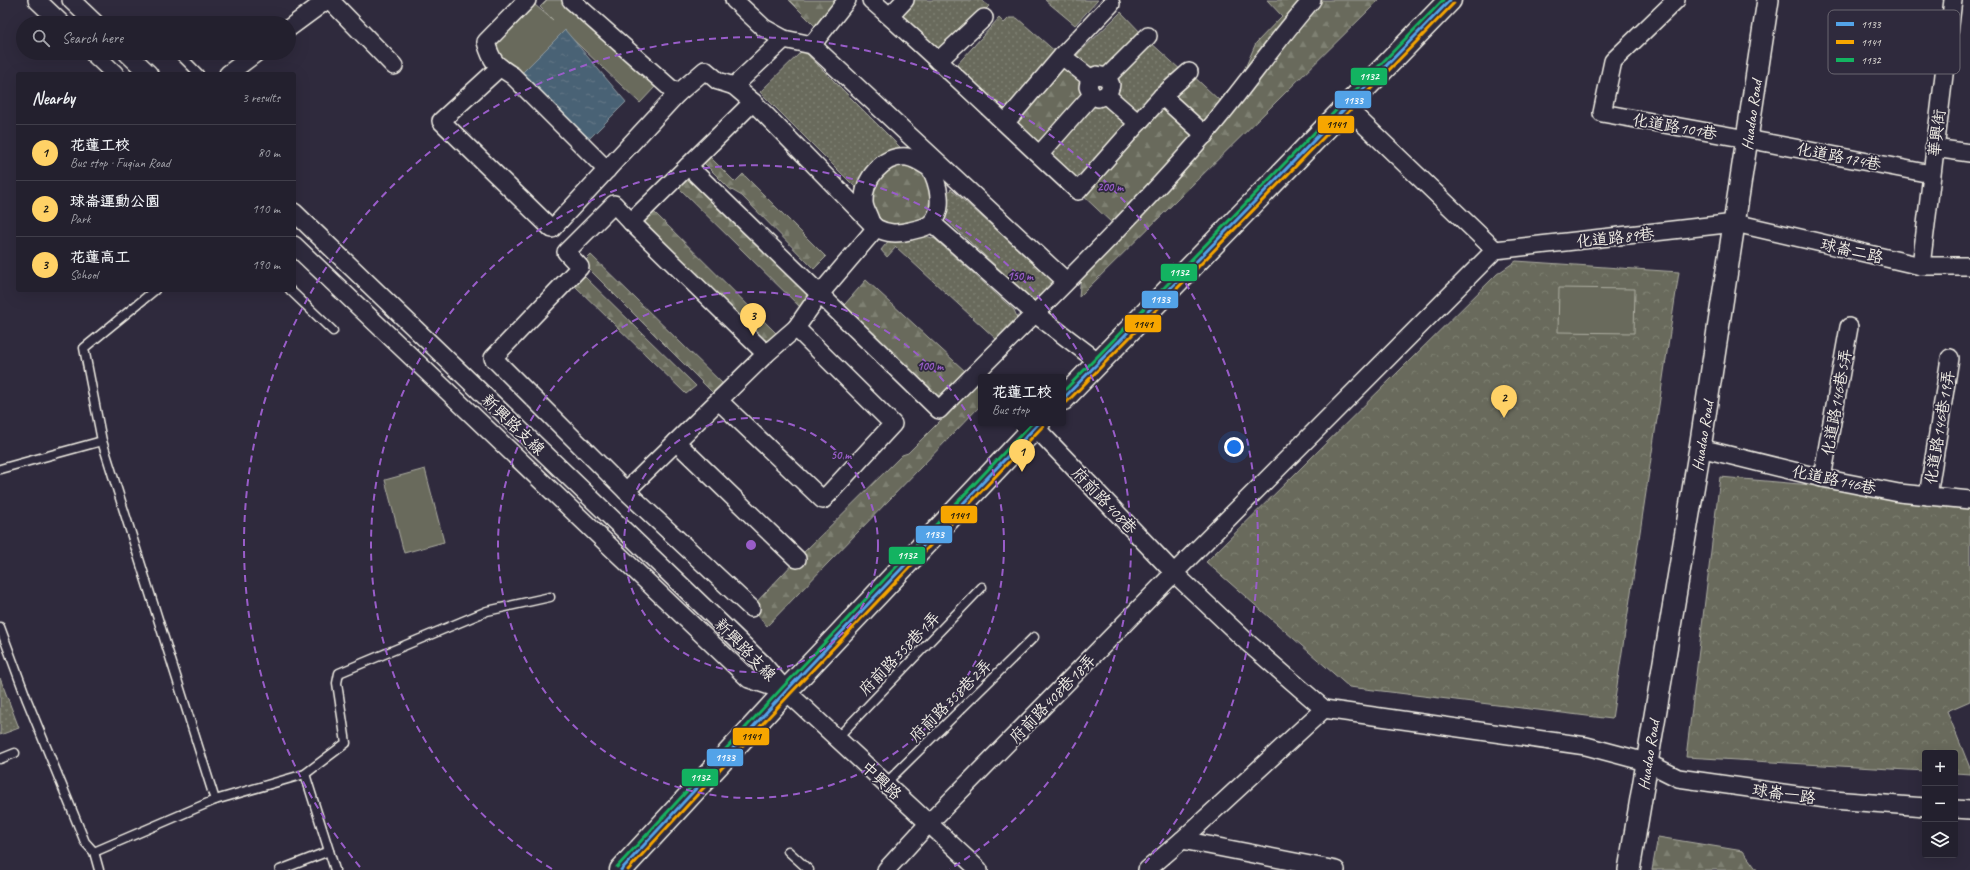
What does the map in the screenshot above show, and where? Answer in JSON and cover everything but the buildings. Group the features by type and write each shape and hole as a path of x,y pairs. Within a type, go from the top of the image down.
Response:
{"main road":[{"path":"1066,396 1100,363 1450,0"},
{"path":"621,870 786,691 1036,426"}],"street":[{"path":"37,0 54,16"},
{"path":"71,0 88,16"},
{"path":"296,23 327,0"},
{"path":"330,0 394,66"},
{"path":"527,0 486,42 491,58 500,68 513,76 607,170"},
{"path":"571,0 677,94"},
{"path":"734,0 764,28 784,39 812,45 933,165 1066,281"},
{"path":"812,45 847,0"},
{"path":"871,0 1006,122 1078,191 1162,96 1189,72"},
{"path":"890,16 905,0"},
{"path":"688,166 939,410 1142,204 1205,134 1243,87 1280,37 1312,0"},
{"name":"化道路101巷","path":"1676,0 1613,61 1602,113 1747,139"},
{"name":"Huadao Road","path":"1629,870 1700,448 1768,0"},
{"name":"華興街","path":"1951,10 1952,0"},
{"path":"1006,122 1062,56 1111,4"},
{"path":"938,61 984,18"},
{"path":"1096,89 1108,94 1112,85 1107,77 1148,36"},
{"path":"734,86 784,39"},
{"path":"1062,56 1096,89 1138,124"},
{"path":"100,60 113,72"},
{"path":"134,60 147,72"},
{"path":"231,72 247,60"},
{"path":"500,68 441,121 552,229 677,94 705,70 718,81 734,86 753,102 874,225 890,233 924,228 932,223 938,209 940,195 933,165"},
{"name":"華興街","path":"1921,266 1943,74"},
{"path":"1039,155 1096,89"},
{"path":"1162,96 1205,134"},
{"path":"631,222 753,102"},
{"path":"1346,107 1495,250"},
{"name":"化道路174巷","path":"1747,139 1931,174"},
{"path":"1934,148 1970,153"},
{"path":"874,225 864,203 871,176 881,164 897,158 907,157 933,165"},
{"path":"751,608 626,491 493,358 580,267 566,252 614,204 766,354"},
{"name":"新興路支線","path":"296,214 762,663 786,691"},
{"path":"932,223 1034,314 1100,363"},
{"name":"化道路89巷","path":"1495,250 1735,223"},
{"name":"球崙二路","path":"1735,223 1921,266 1970,266"},
{"path":"626,491 766,354 796,328 819,295 874,225"},
{"name":"新興路支線","path":"296,247 749,679 786,691"},
{"name":"府前路408巷18弄","path":"886,870 929,823 1174,573 1495,250"},
{"name":"化道路146巷5弄","path":"1822,478 1849,327"},
{"path":"719,400 823,500 893,424 796,328"},
{"name":"化道路146巷19弄","path":"1928,496 1950,358"},
{"name":"府前路408巷","path":"1038,426 1174,573 1247,642 1324,709"},
{"path":"676,442 797,559"},
{"name":"化道路146巷","path":"1700,448 1822,478 1899,493 1970,500"},
{"name":"中興路","path":"786,691 979,870"},
{"path":"1147,870 1182,840 1324,709"},
{"name":"球崙一路","path":"1324,709 1586,746 1646,762 1678,778 1833,800 1922,807"},
{"path":"1958,809 1970,810"},
{"path":"1182,840 1336,870"}],"lane":[{"path":"185,60 197,72"},
{"path":"153,292 84,348 102,441 214,800"},
{"path":"292,292 333,331"},
{"path":"0,469 102,441"},
{"name":"府前路358巷1弄","path":"837,738 982,587"},
{"path":"94,852 214,800 305,774 346,743 337,683 339,673 487,611 550,597"},
{"path":"0,627 27,700 85,842 94,852 99,870"},
{"name":"府前路358巷2弄","path":"886,783 1034,637"},
{"path":"0,759 15,753"},
{"path":"305,774 335,870"},
{"path":"788,851 809,870"},
{"path":"280,870 329,852"}],"green space":[{"path":"547,0 567,0 656,86 640,103 564,31 522,73 492,48 535,5 553,20 540,7"},
{"path":"789,0 842,0 817,28"},
{"path":"909,0 981,0 989,6 940,56 895,14"},
{"path":"1045,0 1098,0 1075,25"},
{"path":"1267,0 1379,0 1079,297 1081,274 1113,224 1078,191 1189,72 1219,100 1242,75 1256,43 1282,16"},
{"path":"1121,12 1144,36 1107,73 1090,74 1073,59"},
{"path":"881,13 989,113 985,117 876,17"},
{"path":"999,18 1004,23 1009,18 1017,18 1057,53 1006,115 955,67"},
{"path":"1149,41 1183,72 1138,118 1111,95 1111,78"},
{"path":"803,50 903,150 862,194 760,92"},
{"path":"1067,65 1086,79 1088,94 1040,149 1015,123"},
{"path":"1092,99 1108,100 1134,123 1080,185 1044,153"},
{"path":"710,157 735,182 743,174 826,257 814,269 742,196 730,189 704,163"},
{"path":"907,163 927,173 935,203 924,220 906,228 886,224 878,217 872,208 871,185 885,168"},
{"path":"691,169 819,295 805,312 677,186"},
{"path":"951,189 1055,283 1037,304 942,216 944,197"},
{"path":"653,211 777,334 765,346 641,223"},
{"path":"920,234 935,239 1014,310 1017,317 996,339 896,247 887,257 881,250 890,239"},
{"path":"591,255 726,387 716,396 583,263"},
{"path":"1516,261 1679,272 1612,719 1349,687 1206,562 1497,274"},
{"path":"583,275 696,386 686,394 574,285"},
{"path":"866,280 966,372 935,406 838,312"},
{"path":"1559,288 1635,289 1634,333 1558,332"},
{"path":"977,379 978,408 767,626 751,608 797,559 902,455 908,453 939,422"},
{"path":"425,469 444,542 404,553 385,480"},
{"path":"1720,477 1970,499 1970,701 1947,711 1970,768 1970,774 1958,773 1958,750 1922,750 1922,771 1686,757"},
{"path":"0,678 19,728 0,735"},
{"path":"1658,837 1743,851 1757,870 1652,870"}],"water":[{"path":"565,30 626,102 585,143 522,73"}],"transit line":[{"name":"1132","path":"1066,389 1443,0"},
{"name":"1133","path":"1066,396 1450,0"},
{"name":"1141","path":"1067,402 1454,3"},
{"name":"1132","path":"617,867 782,688 1029,426"},
{"name":"1133","path":"621,870 786,691 1036,426"},
{"name":"1141","path":"628,870 790,694 1043,426"}],"place":[{"name":"花蓮高工","path":"753,336"},
{"name":"球崙運動公園","path":"1504,418"},
{"name":"花蓮工校","path":"1022,472"}]}
